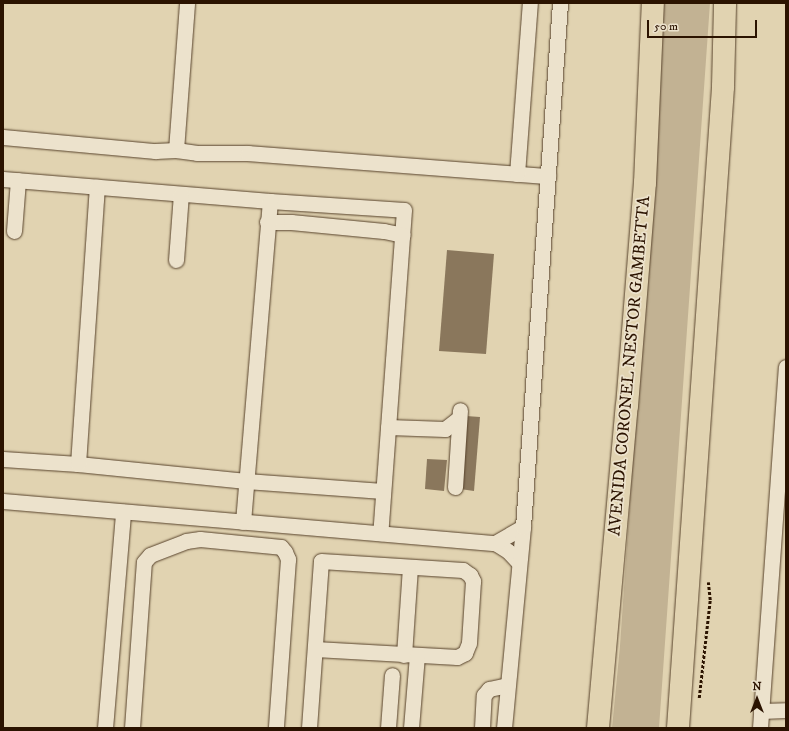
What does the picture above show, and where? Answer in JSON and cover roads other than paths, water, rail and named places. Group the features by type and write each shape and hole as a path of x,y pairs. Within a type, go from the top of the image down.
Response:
{"highway":[{"name":"AVENIDA CORONEL NESTOR GAMBETTA","path":"598,728 628,398 644,199 653,3"},
{"path":"678,728 723,87 725,3"}],"lane":[{"path":"176,150 187,3"},
{"path":"517,174 530,3"},
{"path":"504,728 522,527 560,3"},
{"path":"3,137 155,151 176,150 197,153 248,153 548,176"},
{"path":"3,179 270,201 404,210 380,533"},
{"path":"14,232 18,180"},
{"path":"78,464 97,187"},
{"path":"176,260 181,194"},
{"path":"243,522 267,222 270,201"},
{"path":"267,222 291,222 384,231 403,235"},
{"path":"760,728 780,550 786,367"},
{"path":"445,429 460,414 455,487"},
{"path":"388,427 445,429 458,443"},
{"path":"3,459 78,464 246,481 383,491"},
{"path":"3,501 495,543 508,551 519,563"},
{"path":"123,512 106,721 132,722 144,562 150,555 186,541 200,539 281,547 288,559 276,728"},
{"path":"495,543 522,527"},
{"path":"309,728 321,561 410,568 464,570 470,575 473,581 469,643 465,652 457,657 315,649"},
{"path":"410,568 412,728"},
{"path":"388,728 392,675"},
{"path":"482,728 484,695 489,689 508,685"},
{"path":"761,711 786,710"}]}
